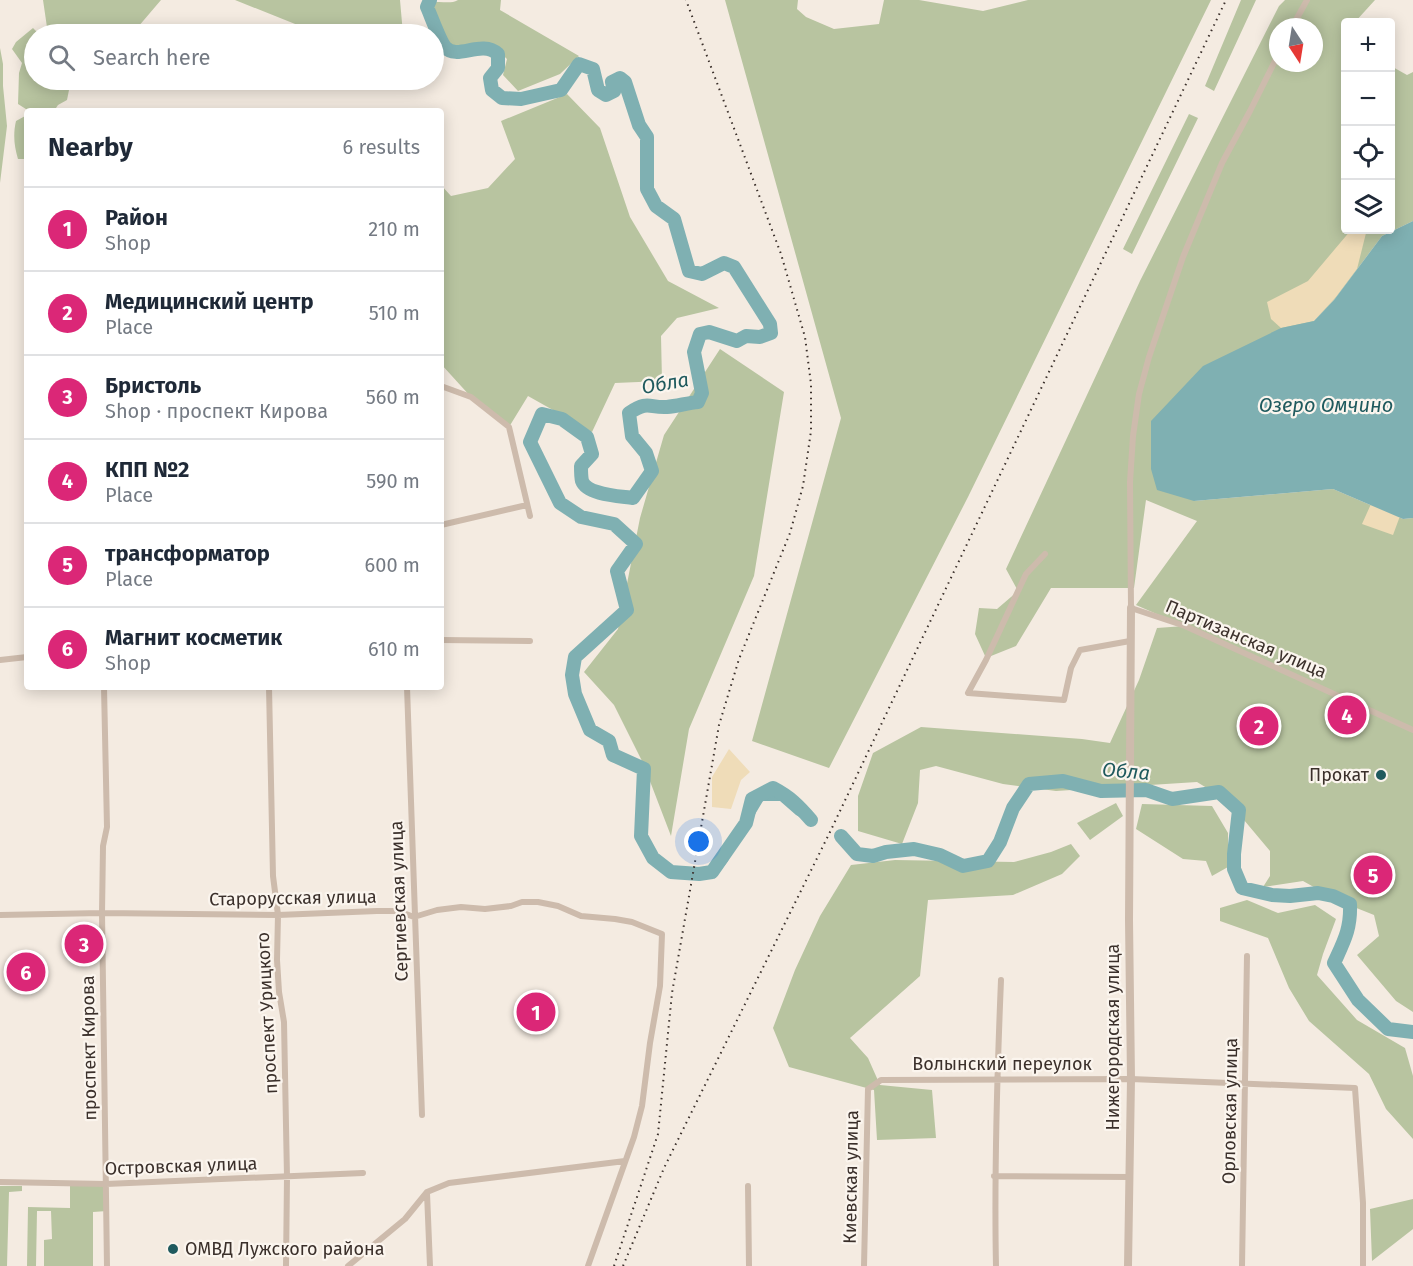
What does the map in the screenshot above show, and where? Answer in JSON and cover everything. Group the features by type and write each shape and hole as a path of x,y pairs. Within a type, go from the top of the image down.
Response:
{"street":[{"path":"1297,18 1307,0"},
{"path":"1046,554 1026,574 968,693 1064,700 1071,668 1080,650 1130,641 1130,482 1139,394 1183,257 1222,163 1270,72"},
{"path":"444,387 471,397 509,427 530,516"},
{"path":"444,524 527,505"},
{"name":"Партизанская улица","path":"1131,608 1185,626 1413,730"},
{"path":"444,640 530,641"},
{"name":"Нижегородская улица","path":"1128,1266 1131,1079 1130,641"},
{"path":"0,660 24,657"},
{"name":"проспект Кирова","path":"104,690 107,827 103,846 102,913 107,1266"},
{"name":"проспект Урицкого","path":"269,690 273,876 278,915 279,992 284,1022 288,1177 286,1266"},
{"name":"Сергиевская улица","path":"406,690 422,1115"},
{"name":"Старорусская улица","path":"0,915 102,913 278,915 398,911 414,917 436,910 461,907 485,909 511,906 522,902 538,902 558,906 581,916 632,922 662,934 660,986 642,1106 634,1137 624,1161"},
{"name":"Орловская улица","path":"1242,1266 1247,956"},
{"path":"996,1266 994,1176 1001,980"},
{"name":"Волынский переулок","path":"868,1089 881,1080 1131,1079 1354,1088 1364,1203 1363,1266"},
{"name":"Киевская улица","path":"864,1266 868,1089"},
{"path":"348,1266 405,1219 427,1192 449,1183 624,1161 588,1266"},
{"name":"Островская улица","path":"0,1182 106,1184 363,1173"},
{"path":"994,1176 1130,1176"},
{"path":"748,1186 749,1266"},
{"path":"427,1192 430,1266"}],"green space":[{"path":"43,0 161,0 141,24 47,24"},
{"path":"235,0 400,0 402,24 295,24"},
{"path":"501,0 500,10 579,56 560,74 518,91 503,75 507,59 493,46 474,45 454,49 448,44 444,35 444,24 439,24 431,7 432,3"},
{"path":"725,0 798,0 797,9 806,17 834,29 879,24 884,0 919,0 983,11 1028,0 1211,0 968,497 829,768 752,741 841,418"},
{"path":"1241,0 1256,0 1214,91 1205,86"},
{"path":"1285,0 1375,0 1359,18 1341,18 1341,234 1386,234 1382,236 1334,300 1314,321 1194,501 1333,489 1403,519 1413,518 1413,1012 1396,1001 1357,955 1379,936 1374,915 1339,901 1303,881 1263,887 1270,876 1270,851 1228,801 1197,782 1056,791 1003,784 936,766 920,770 918,803 902,844 858,831 858,796 873,753 921,727 1110,743 1139,680 1157,628 1184,626 1136,605 1197,521 1146,500 1134,588 1051,588 1016,646 986,658 975,634 979,608 997,609 1018,591 1006,569 1140,281 1269,26 1269,72 1323,72 1323,18 1273,18"},
{"path":"24,35 24,90 69,90 67,100 56,108 24,108 18,104 19,73 22,63 12,49"},
{"path":"0,48 7,126 0,183"},
{"path":"1395,68 1407,75 1413,72 1413,221 1395,230"},
{"path":"567,94 600,128 630,217 668,281 719,308 677,318 661,336 662,381 615,383 592,432 528,396 509,427 471,397 444,367 444,188 451,196 488,188 515,159 501,121"},
{"path":"1189,114 1198,118 1132,254 1123,249"},
{"path":"24,117 24,159 18,159 14,140 16,121"},
{"path":"720,349 784,392 754,576 689,729 671,836 643,763 614,705 584,672 618,629 640,518 664,435"},
{"path":"1116,803 1123,816 1090,840 1077,823"},
{"path":"1142,804 1212,806 1228,833 1228,867 1212,876 1206,861 1183,859 1136,829"},
{"path":"1071,844 1080,856 1062,874 1013,895 928,900 920,976 850,1038 868,1058 880,1085 932,1090 936,1138 877,1140 874,1090 789,1067 773,1028 795,970 820,916 851,865 895,860 1014,862"},
{"path":"1247,900 1278,913 1315,905 1336,919 1317,975 1357,1020 1405,1048 1413,1076 1413,1139 1386,1109 1369,1074 1309,1021 1289,988 1268,938 1220,921 1220,908"},
{"path":"0,1186 22,1186 22,1191 9,1192 7,1266 0,1266"},
{"path":"70,1186 107,1186 107,1211 93,1212 93,1266 44,1266 44,1240 52,1239 51,1211 37,1211 36,1266 27,1266 28,1207 70,1208"},
{"path":"1413,1199 1413,1229 1372,1261 1370,1209"}],"sand":[{"path":"1348,234 1366,234 1357,269 1336,297 1314,321 1281,328 1271,319 1267,302 1308,281"},
{"path":"1371,504 1400,516 1393,535 1362,524"},
{"path":"729,749 750,772 741,780 731,809 712,807 712,777"}],"water":[{"name":"Озеро Омчино","path":"1413,221 1413,518 1403,519 1333,489 1194,501 1157,490 1151,469 1151,421 1203,366 1281,328 1314,321 1334,300 1382,236 1395,234 1395,230"},
{"path":"773,788 794,802 811,820 807,821 796,815 780,801 763,801 733,847 728,861 714,879 712,872 746,823 752,799"}],"waterway":[{"name":"Обла","path":"430,0 427,7 434,24"},
{"name":"Обла","path":"444,45 450,51 456,52 484,49 498,54 498,68 490,78 492,90 502,98 521,99 561,90 579,64 593,69 598,90 606,95 614,91 612,82 620,78 625,82 639,125 647,137 647,189 656,206 674,219 689,271 702,274 724,263 734,267 770,324 771,333 760,337 746,336 737,341 709,332 700,334 694,352 702,393 698,402 667,407 645,406 629,413 632,436 646,453 652,471 633,498 604,494 585,486 582,481 581,466 592,454 587,437 562,419 542,414 530,442 560,503 581,517 614,524 636,544 617,571 627,610 575,657 572,675 575,694 590,730 609,741 613,755 644,769 641,836 653,858 671,872 699,874 712,872 746,823 752,799 773,788 794,802 811,820"},
{"name":"Обла","path":"841,836 857,854 873,856 914,849 940,855 963,866 988,861 1000,842 1013,808 1029,784 1063,781 1101,791 1146,790 1172,799 1219,792 1239,810 1234,869 1242,888 1272,895 1318,893 1333,896 1350,904 1348,928 1334,963 1358,1000 1388,1029 1413,1032"}],"railway":[{"path":"614,1266 658,1134 672,993 719,725 739,659 790,533 803,486 811,431 811,384 805,337 781,254 686,0"},
{"path":"623,1266 664,1168 830,832 1226,0"}],"place":[{"name":"КПП №2","path":"1347,715"},
{"name":"Медицинский центр","path":"1259,726"},
{"name":"Прокат","path":"1381,775"},
{"name":"трансформатор","path":"1373,875"},
{"name":"Бристоль","path":"84,944"},
{"name":"Магнит косметик","path":"26,972"},
{"name":"Район","path":"536,1012"},
{"name":"ОМВД Лужского района","path":"173,1249"}]}
